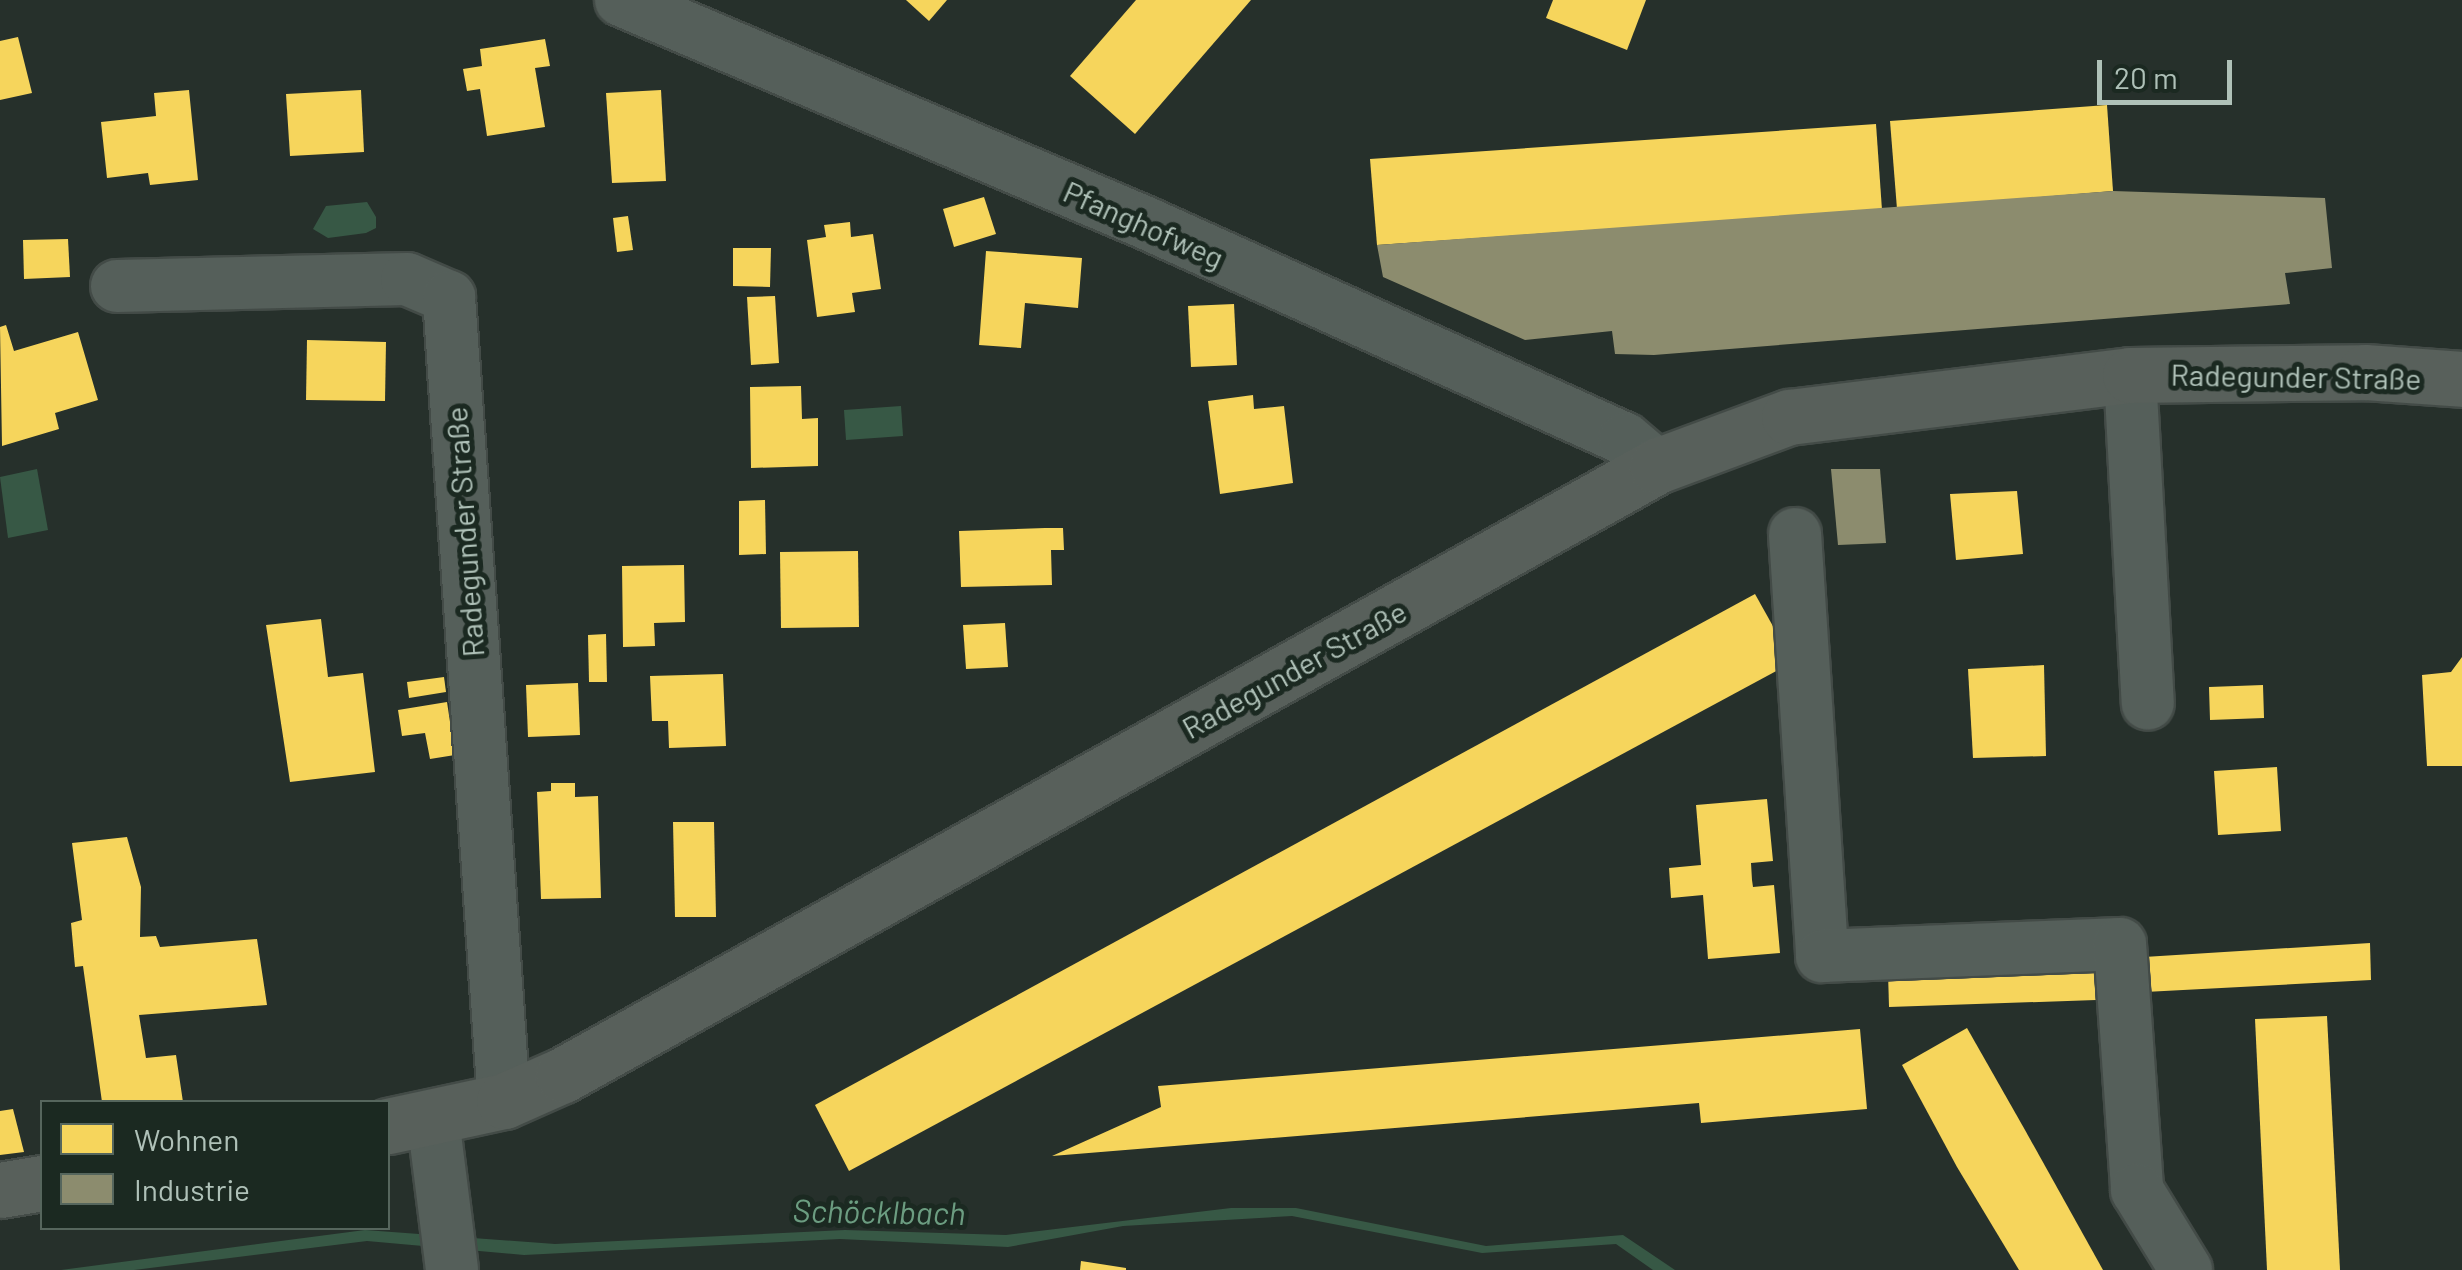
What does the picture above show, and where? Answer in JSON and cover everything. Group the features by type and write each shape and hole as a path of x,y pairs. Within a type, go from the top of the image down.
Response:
{"main road":[{"name":"Radegunder Straße","path":"410,1122 504,1101 563,1076 1658,466 1789,417 2130,375 2365,372 2462,379"},
{"path":"0,1190 40,1182"}],"street":[{"name":"Pfanghofweg","path":"621,0 1146,223 1625,439 1658,466"},
{"name":"Radegunder Straße","path":"116,286 406,279 449,297 504,1101"},
{"name":"Radegunder Straße","path":"2130,375 2120,453 2148,704"},
{"path":"1796,534 1822,956 2120,944 2137,1190 2186,1270"},
{"path":"410,1122 442,1199 452,1270"}],"shaded area":[{"path":"367,202 376,217 376,228 366,233 328,238 313,229 326,206"},
{"path":"901,406 903,436 846,440 844,410"},
{"path":"37,469 48,530 8,538 0,477"},
{"name":"Schöcklbach","path":"1231,1208 1296,1208 1486,1246 1623,1235 1675,1270 1653,1270 1616,1244 1482,1253 1292,1216 1123,1226 1008,1247 840,1239 524,1255 367,1241 134,1270 61,1270 365,1230 555,1244 845,1230 1006,1235"}],"building: Wohnen":[{"path":"906,0 947,0 929,21"},
{"path":"1136,0 1251,0 1135,134 1070,76"},
{"path":"1553,0 1646,0 1627,50 1546,18"},
{"path":"18,37 32,93 0,100 0,41"},
{"path":"545,39 550,66 535,68 545,127 487,136 480,89 467,91 463,69 482,66 480,49"},
{"path":"189,90 198,180 150,185 148,173 107,178 101,122 156,116 154,93"},
{"path":"361,90 364,152 290,156 286,94"},
{"path":"661,90 666,181 612,183 606,93"},
{"path":"2107,105 2113,191 1897,209 1890,121"},
{"path":"1876,124 1882,210 1377,245 1370,159"},
{"path":"984,197 996,234 954,247 943,209"},
{"path":"628,216 633,250 617,252 613,218"},
{"path":"850,222 851,237 873,234 881,289 852,293 855,312 817,317 807,240 826,237 824,225"},
{"path":"68,239 70,277 24,279 23,240"},
{"path":"733,248 771,248 770,287 733,286"},
{"path":"986,251 1082,258 1078,308 1025,303 1021,348 979,345"},
{"path":"775,296 779,363 751,365 747,297"},
{"path":"1234,304 1237,365 1191,367 1188,306"},
{"path":"6,325 14,351 78,332 98,400 55,413 59,429 2,446 0,327"},
{"path":"307,340 386,342 385,401 306,400"},
{"path":"801,386 802,419 818,418 818,466 751,468 750,387"},
{"path":"1253,395 1254,409 1284,406 1293,483 1220,494 1208,401"},
{"path":"2017,491 2023,554 1956,560 1950,494"},
{"path":"765,500 766,554 739,555 739,501"},
{"path":"1063,528 1064,550 1051,550 1052,585 961,587 959,531"},
{"path":"858,551 859,627 781,628 780,552"},
{"path":"684,565 685,622 654,623 655,646 623,647 622,566"},
{"path":"1755,594 1793,662 849,1171 815,1105"},
{"path":"321,619 328,677 363,673 375,772 290,782 266,625"},
{"path":"1005,623 1008,667 966,669 963,625"},
{"path":"606,634 607,682 589,682 588,635"},
{"path":"2462,657 2462,766 2427,766 2422,675 2451,672"},
{"path":"2044,665 2046,756 1973,758 1968,669"},
{"path":"723,674 726,746 669,748 668,721 652,721 650,676"},
{"path":"444,677 446,692 409,698 407,682"},
{"path":"578,683 580,735 528,737 526,685"},
{"path":"2263,685 2264,718 2210,720 2209,687"},
{"path":"447,702 455,755 430,759 425,733 402,736 398,710"},
{"path":"2277,767 2281,831 2218,835 2214,771"},
{"path":"551,783 575,783 575,797 598,796 601,898 541,899 537,792 551,791"},
{"path":"1767,799 1773,861 1751,863 1752,880 1753,887 1774,885 1780,953 1708,959 1703,895 1671,898 1669,868 1701,865 1696,805"},
{"path":"673,822 714,822 716,917 675,917"},
{"path":"127,837 141,887 140,937 156,936 160,947 257,939 267,1005 139,1015 146,1058 176,1055 183,1100 102,1100 83,966 75,967 71,923 82,920 72,843"},
{"path":"2370,943 2371,980 2145,992 2144,957"},
{"path":"2094,965 2096,1000 1889,1007 1888,972"},
{"path":"2327,1016 2340,1270 2267,1270 2255,1019"},
{"path":"1967,1028 2103,1270 2019,1270 1957,1167 1902,1065"},
{"path":"1860,1029 1867,1109 1701,1123 1699,1103 1052,1156 1161,1107 1158,1086"},
{"path":"13,1109 24,1152 0,1155 0,1111"},
{"path":"1081,1261 1126,1268 1126,1270 1080,1270"}],"building: Industrie":[{"path":"2113,191 2325,198 2332,268 2285,273 2290,304 1654,355 1615,354 1612,331 1525,340 1383,277 1377,245"},
{"path":"1831,469 1880,469 1886,543 1838,545"}]}
